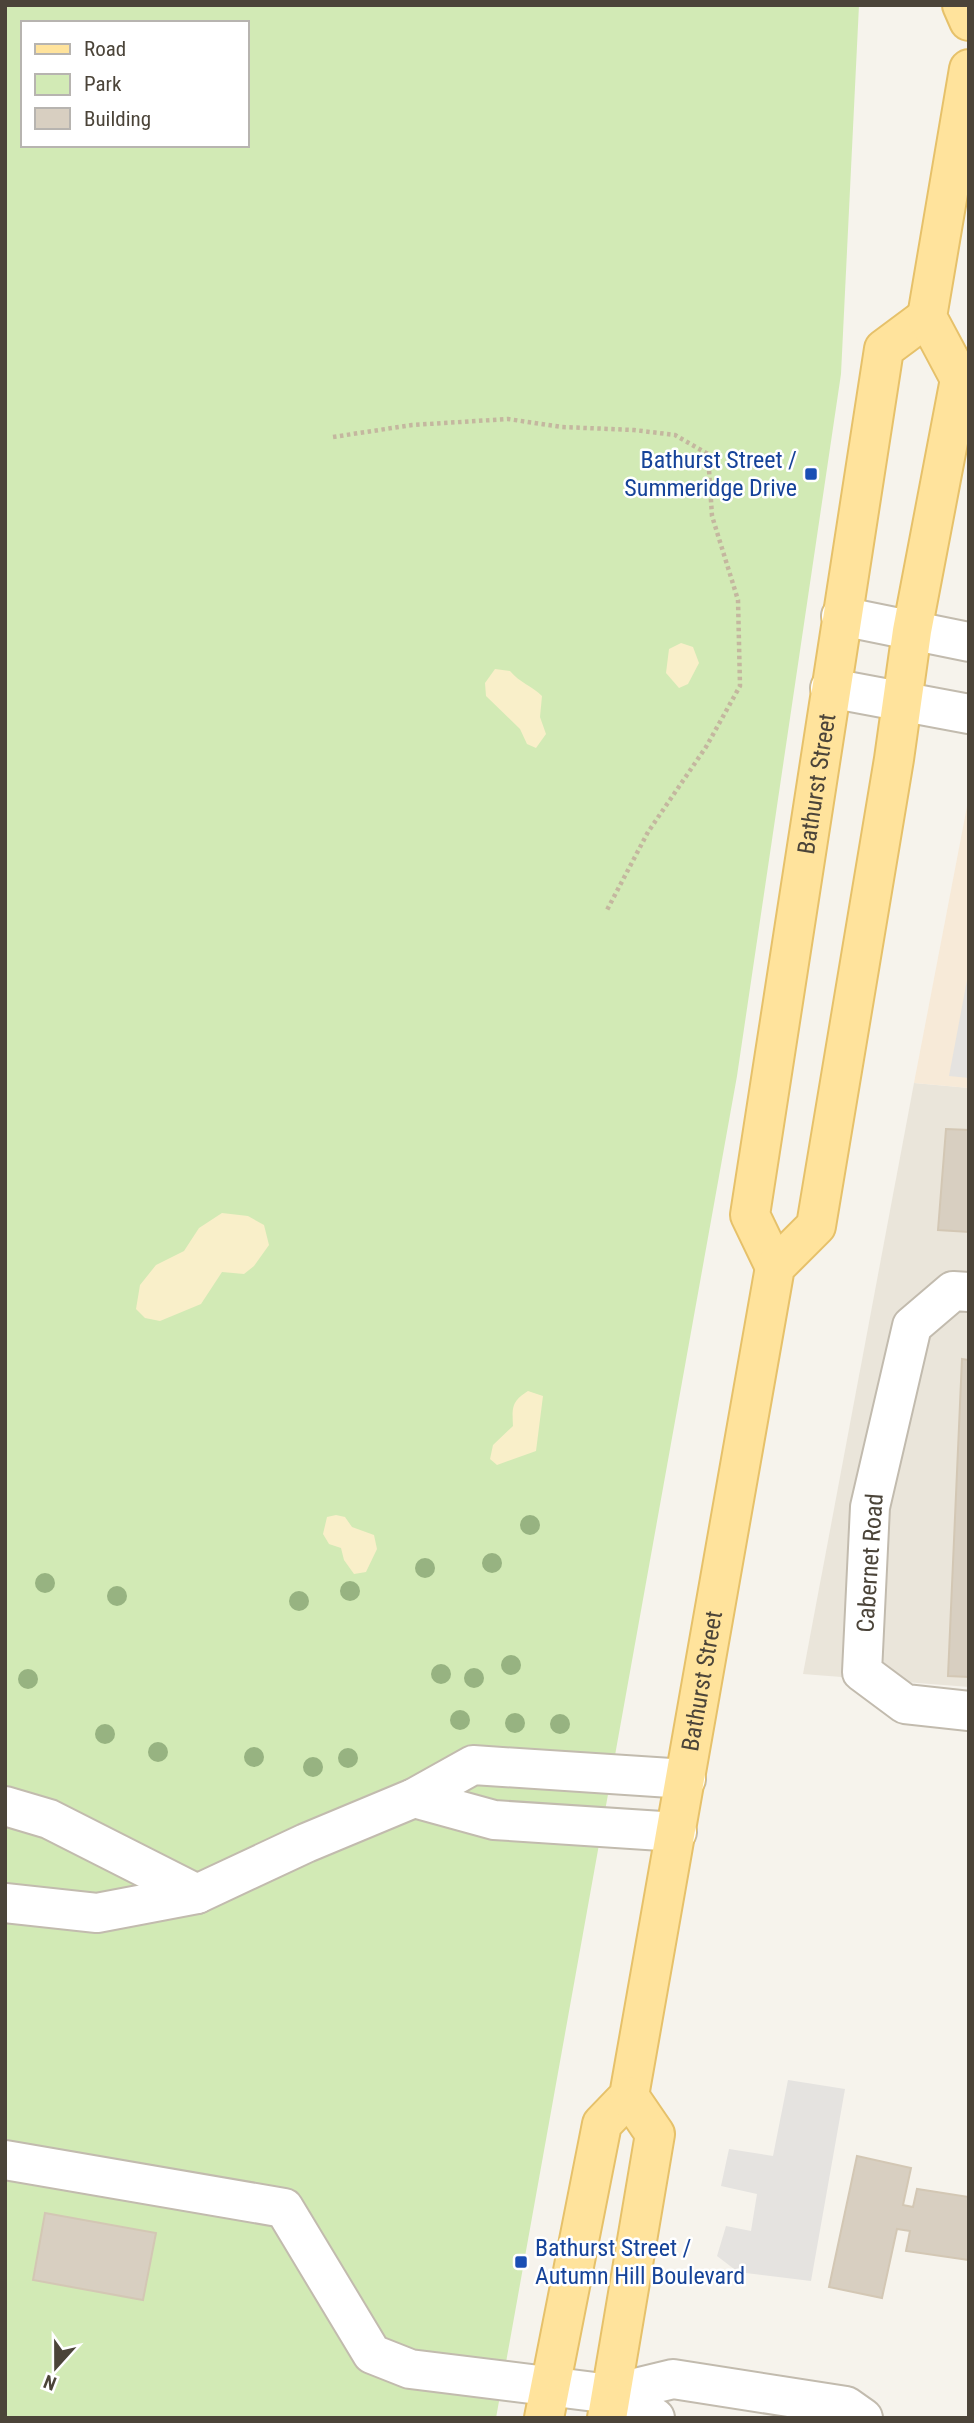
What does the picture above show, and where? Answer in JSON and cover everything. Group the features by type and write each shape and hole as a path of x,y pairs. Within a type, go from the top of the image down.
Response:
{"main road":[{"path":"962,5 969,21"},
{"path":"775,1267 816,1226 892,772 912,631 960,379 927,317 969,69"},
{"name":"Bathurst Street","path":"629,2096 775,1267 750,1215 884,349 927,317"},
{"path":"547,2402 602,2124 629,2096 655,2134 609,2406"}],"street":[{"path":"841,616 969,642"},
{"path":"830,688 969,714"},
{"name":"Cabernet Road","path":"969,1292 953,1291 912,1326 870,1507 862,1672 905,1704 969,1711"},
{"path":"5,1903 97,1913 197,1894 306,1843 414,1798 473,1765 686,1779"},
{"path":"414,1798 494,1820 677,1832"},
{"path":"5,1806 49,1819 197,1894"},
{"path":"5,2160 284,2208 372,2354 410,2369 547,2402 609,2406 655,2418"},
{"path":"609,2406 673,2379 846,2406 863,2418"}],"path":[{"path":"333,437 412,425 508,419 562,427 675,435 708,454 712,516 738,600 740,686 706,747 648,832 607,910"}],"shaded area":[{"path":"969,796 969,1088 914,1083"},
{"path":"969,980 969,1078 949,1076"},
{"path":"914,1083 969,1088 969,1687 803,1674"},
{"path":"788,2080 845,2089 811,2281 738,2272 717,2256 726,2226 751,2231 757,2194 721,2186 729,2149 773,2156"}],"green space":[{"path":"5,5 859,5 841,374 737,1076 496,2418 5,2418"}],"sand":[{"path":"681,643 693,647 699,663 688,684 679,688 666,673 669,649"},
{"path":"495,669 510,671 542,696 540,717 546,734 536,748 527,744 520,729 486,696 485,683"},
{"path":"222,1213 248,1216 264,1225 269,1245 254,1266 244,1274 222,1272 201,1304 160,1321 145,1318 136,1309 140,1285 156,1265 184,1251 199,1228"},
{"path":"528,1391 543,1396 536,1451 497,1465 490,1459 493,1445 513,1426 514,1405"},
{"path":"327,1517 345,1517 352,1527 374,1535 377,1549 366,1572 354,1574 344,1560 341,1548 329,1544 323,1534"}],"building":[{"path":"946,1129 969,1130 969,1232 938,1230"},
{"path":"962,1359 969,1360 969,1677 948,1676"},
{"path":"857,2156 911,2168 903,2205 913,2207 917,2189 969,2197 969,2260 906,2251 910,2231 897,2229 882,2298 829,2287"},
{"path":"45,2213 156,2233 143,2300 33,2280"}],"place":[{"name":"Bathurst Street / Summeridge Drive","path":"811,474"},
{"name":"Bathurst Street / Autumn Hill Boulevard","path":"521,2262"}]}
